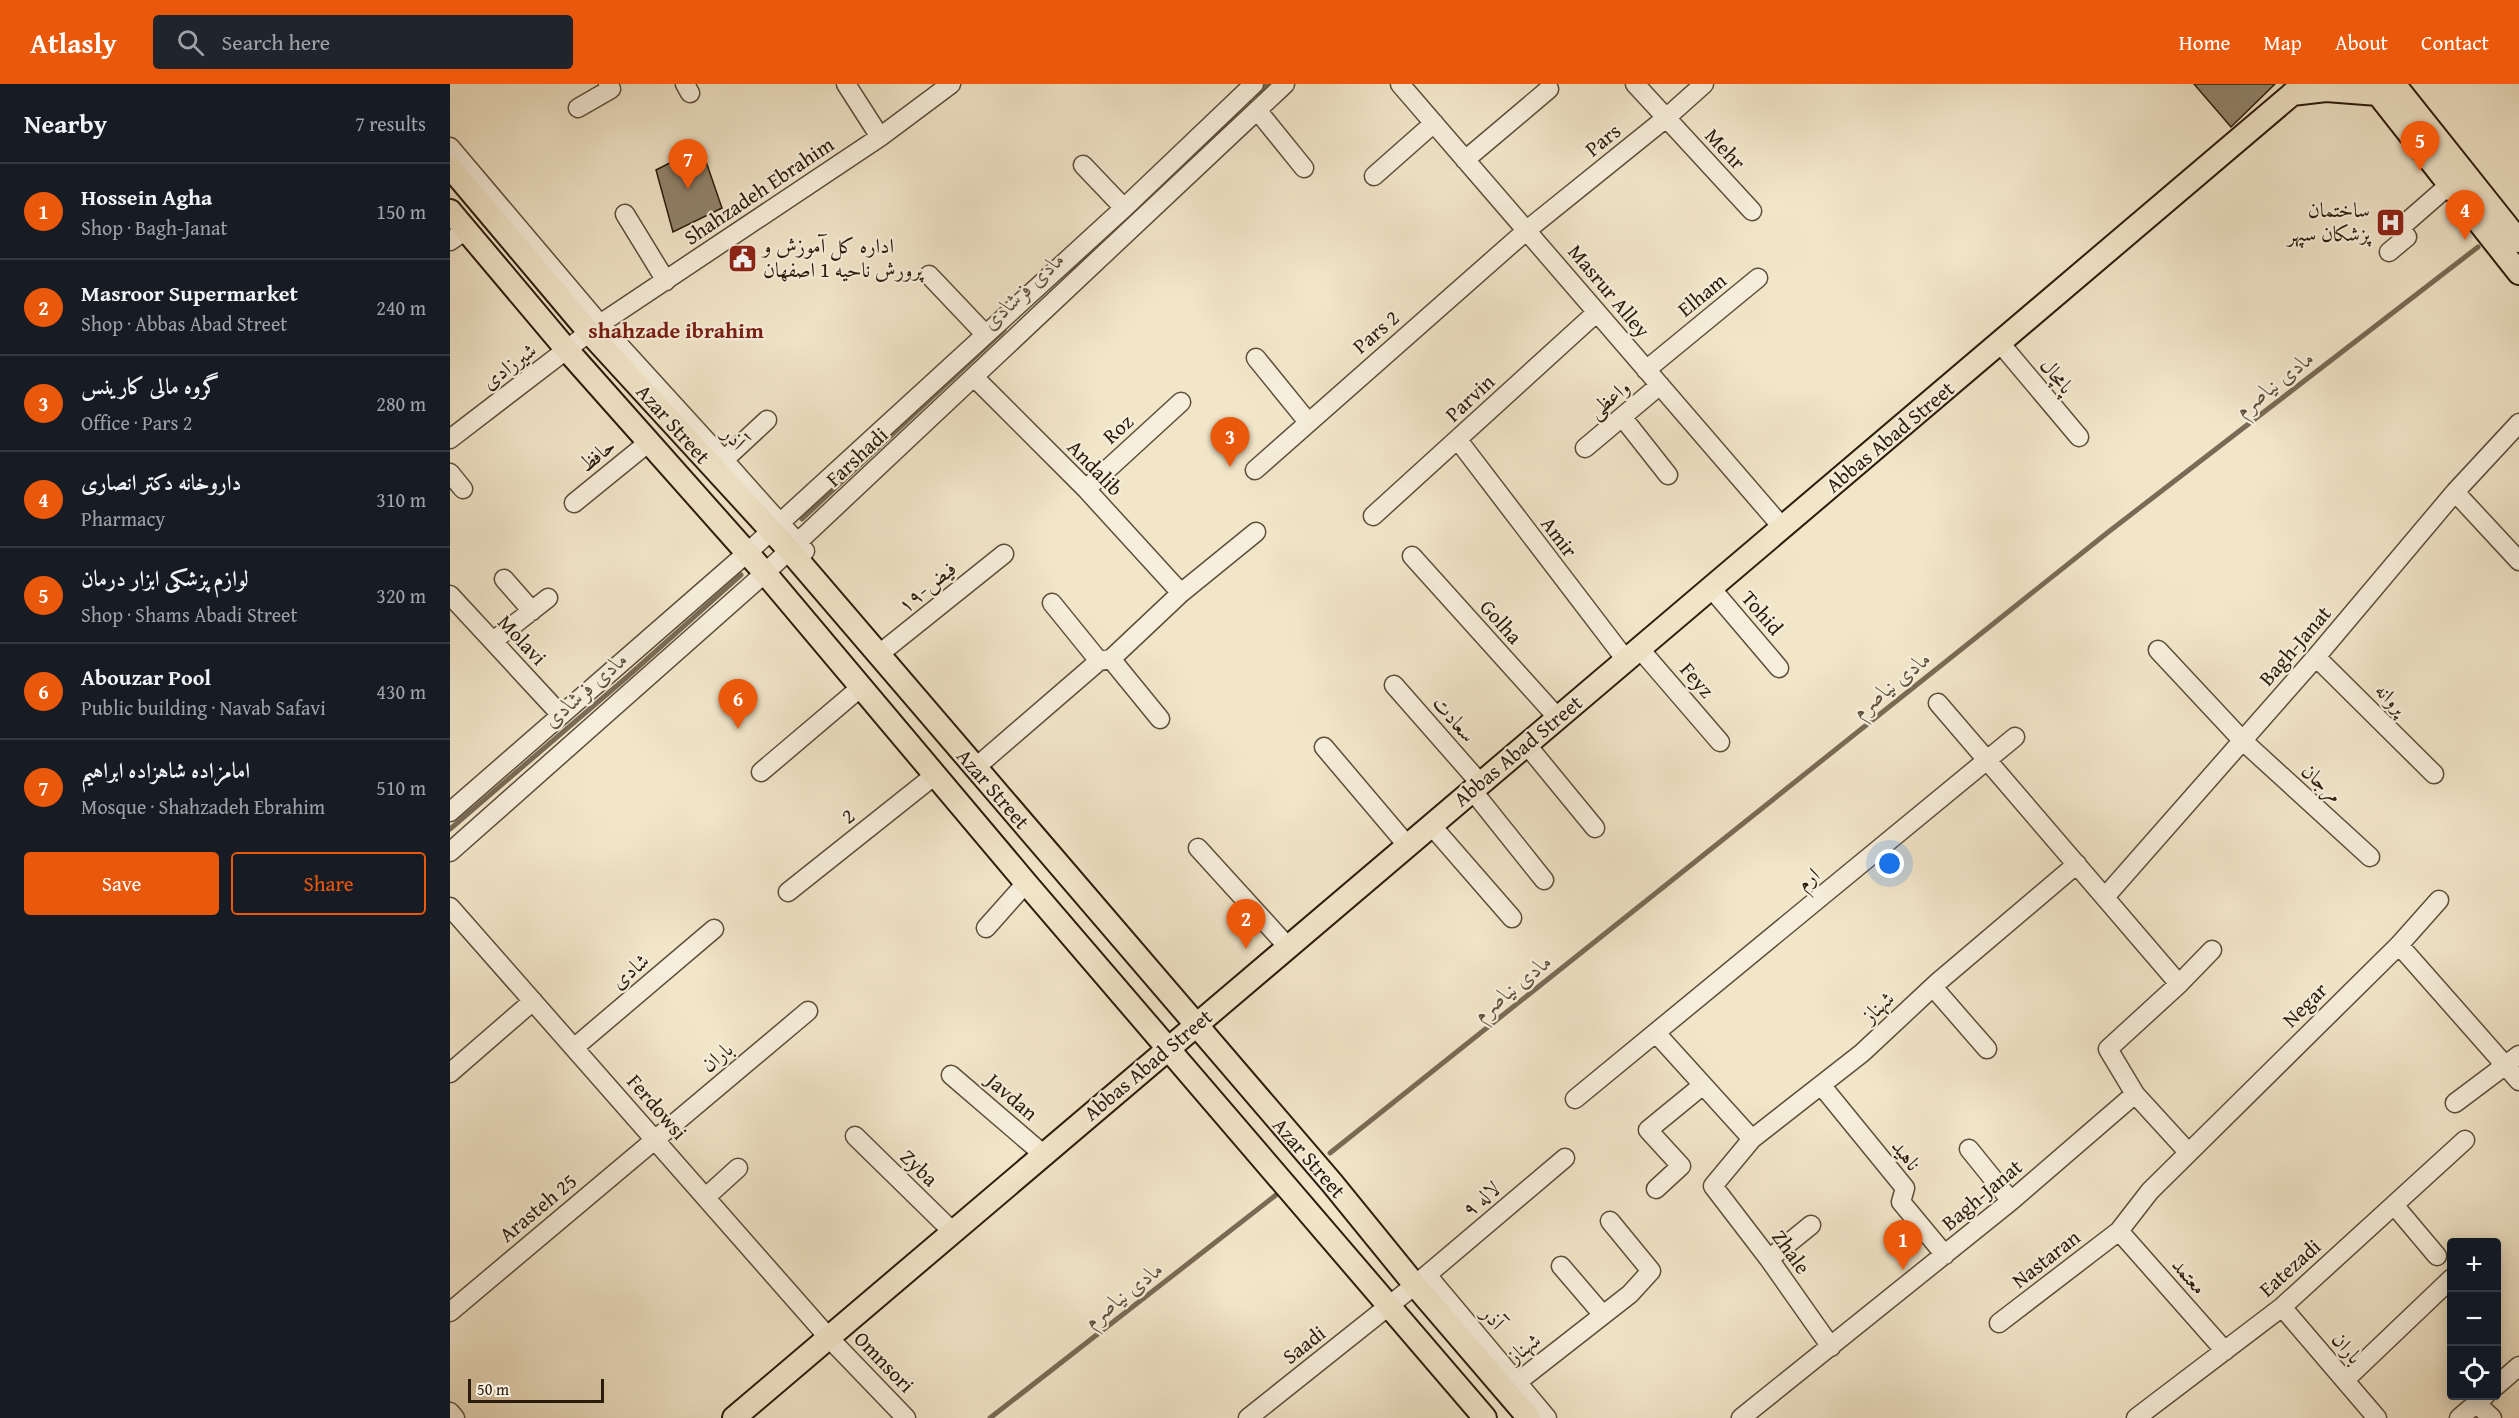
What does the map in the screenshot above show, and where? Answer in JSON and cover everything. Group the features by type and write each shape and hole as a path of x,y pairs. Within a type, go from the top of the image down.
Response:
{"main road":[{"path":"2298,89 2381,87"},
{"path":"2381,87 2448,186 2519,273"},
{"path":"2381,87 2519,241"},
{"name":"Abbas Abad Street","path":"734,1418 2298,89"},
{"name":"Azar Street","path":"450,167 794,547 979,765 1195,1026 1332,1184 1421,1280 1511,1386 1529,1418"},
{"name":"Azar Street","path":"450,211 458,236 567,350 765,573 1026,883 1485,1418"},
{"path":"1304,1206 1332,1184"}],"street":[{"path":"578,108 610,89 608,84"},
{"path":"846,84 880,137"},
{"name":"Shahzadeh Ebrahim","path":"594,328 880,137 951,84"},
{"name":"Farshadi","path":"450,812 747,553 1124,208 1254,84"},
{"name":"Farshadi","path":"450,852 794,547 1285,84"},
{"name":"Mehr","path":"1635,84 1752,211"},
{"name":"Pars","path":"1527,230 1666,118 1704,84"},
{"name":"Masrur Alley","path":"1409,87 1434,123 1465,160 1783,528"},
{"path":"1465,160 1549,88"},
{"path":"1257,110 1304,168"},
{"path":"1374,176 1434,123"},
{"path":"450,147 594,328"},
{"path":"1083,165 1124,208"},
{"path":"2389,252 2407,237 2400,228 2448,186"},
{"path":"625,214 666,281"},
{"name":"Pars 2","path":"1254,470 1527,230"},
{"path":"929,275 985,334"},
{"name":"Elham","path":"1646,370 1758,278"},
{"name":"Parvin","path":"1373,516 1596,313"},
{"name":"شیرزادی","path":"450,439 594,328"},
{"name":"پامچال","path":"2000,343 2079,437"},
{"path":"1256,358 1308,422"},
{"name":"Andalib","path":"974,377 1086,489 1181,592"},
{"name":"واعظی","path":"1585,448 1660,385"},
{"name":"Roz","path":"1086,489 1181,402"},
{"name":"آذر","path":"669,411 724,460 775,526"},
{"path":"1623,418 1668,475"},
{"path":"724,460 767,420"},
{"name":"Bagh-Janat","path":"2105,897 2316,657 2455,492 2516,432"},
{"name":"Amir","path":"1458,440 1632,654"},
{"name":"حافظ","path":"574,503 649,442"},
{"path":"450,473 463,489"},
{"path":"2455,492 2519,561"},
{"path":"979,765 1105,660 1181,592 1256,532"},
{"name":"۱۹-فیض","path":"882,652 1004,554"},
{"name":"Golha","path":"1412,556 1557,717"},
{"path":"504,579 532,611"},
{"name":"Tohid","path":"1711,588 1779,668"},
{"name":"Molavi","path":"450,595 561,715"},
{"path":"493,641 548,598"},
{"path":"1052,603 1160,719"},
{"name":"مرجان","path":"2158,650 2243,741 2370,857"},
{"name":"Feyz","path":"1632,654 1720,742"},
{"name":"پروانه","path":"2316,657 2434,774"},
{"name":"سعادت","path":"1394,685 1476,786 1544,880"},
{"path":"761,772 860,688"},
{"path":"1938,703 2179,984"},
{"name":"ارم","path":"1575,1099 2015,737"},
{"path":"1526,744 1595,828"},
{"path":"1324,747 1407,845"},
{"name":"2","path":"788,892 935,776"},
{"path":"1431,825 1512,918"},
{"path":"1198,848 1288,947"},
{"name":"شهناز","path":"1713,1186 1752,1139 1862,1053 1933,987 2077,864"},
{"path":"987,928 1026,883"},
{"name":"Negar","path":"2119,1231 2150,1191 2399,945 2439,900"},
{"name":"Ferdowsi","path":"450,907 829,1338"},
{"name":"شادی","path":"575,1047 714,929"},
{"path":"2399,945 2512,1060 2519,1081"},
{"path":"2188,1152 2135,1094 2108,1049 2179,984 2212,950"},
{"path":"1933,987 1987,1049"},
{"path":"450,1073 533,1001"},
{"name":"باران","path":"655,1138 808,1011"},
{"path":"1656,1033 1752,1139"},
{"path":"2455,1104 2512,1060"},
{"name":"Javdan","path":"951,1075 1043,1154"},
{"path":"1656,1189 1681,1166 1648,1130 1703,1085"},
{"name":"ناهید","path":"1821,1085 1905,1188 1901,1202 1945,1255"},
{"name":"Bagh-Janat","path":"1741,1418 1763,1411 1830,1347 2011,1201 2135,1094"},
{"name":"Zyba","path":"855,1137 952,1231"},
{"name":"Arasteh 25","path":"450,1312 655,1138"},
{"name":"Eatezadi","path":"2136,1418 2282,1307 2465,1140"},
{"path":"1969,1149 2011,1201"},
{"name":"۹ لاله","path":"1389,1306 1565,1158"},
{"path":"706,1197 738,1168"},
{"name":"Zhale","path":"1713,1186 1830,1347"},
{"path":"2394,1205 2437,1256"},
{"name":"شهناز","path":"1511,1386 1630,1294 1651,1271 1610,1221"},
{"path":"1768,1259 1810,1225"},
{"name":"Nastaran","path":"2000,1323 2119,1231"},
{"name":"معتمد","path":"2119,1231 2225,1351"},
{"path":"1561,1266 1603,1315"},
{"path":"2345,1380 2447,1282"},
{"name":"Saadi","path":"1248,1418 1389,1306"},
{"name":"باران","path":"2282,1307 2377,1418"},
{"name":"Omnsori","path":"829,1338 906,1418"},
{"path":"2501,1382 2519,1366"},
{"path":"1511,1386 1547,1418"},
{"path":"2459,1418 2480,1400"},
{"path":"2482,1400 2492,1418"},
{"path":"450,1412 455,1418"}],"building":[{"path":"2194,84 2275,84 2231,127"},
{"path":"701,147 722,208 673,232 656,170"}],"waterway":[{"name":"مادی فرشادی","path":"1256,94 1267,84"},
{"name":"مادی نیاصرم","path":"1330,1153 2107,533 2478,247"},
{"name":"مادی فرشادی","path":"802,519 1004,330"},
{"name":"مادی فرشادی","path":"450,829 627,677 741,575"},
{"name":"مادی نیاصرم","path":"990,1418 1276,1195"}],"place":[{"name":"لوازم پزشکی ابزار درمان","path":"2420,171"},
{"name":"امامزاده شاهزاده ابراهیم","path":"688,189"},
{"name":"ساختمان پزشکان سپهر","path":"2391,222"},
{"name":"داروخانه دکتر انصاری","path":"2465,240"},
{"name":"اداره کل آموزش و پرورش ناحیه 1 اصفهان","path":"742,258"},
{"name":"گروه مالی کارینس","path":"1230,467"},
{"name":"Abouzar Pool","path":"738,729"},
{"name":"Masroor Supermarket","path":"1246,949"},
{"name":"Hossein Agha","path":"1903,1270"}],"district":[{"name":"shahzade ibrahim","path":"676,330"}]}
